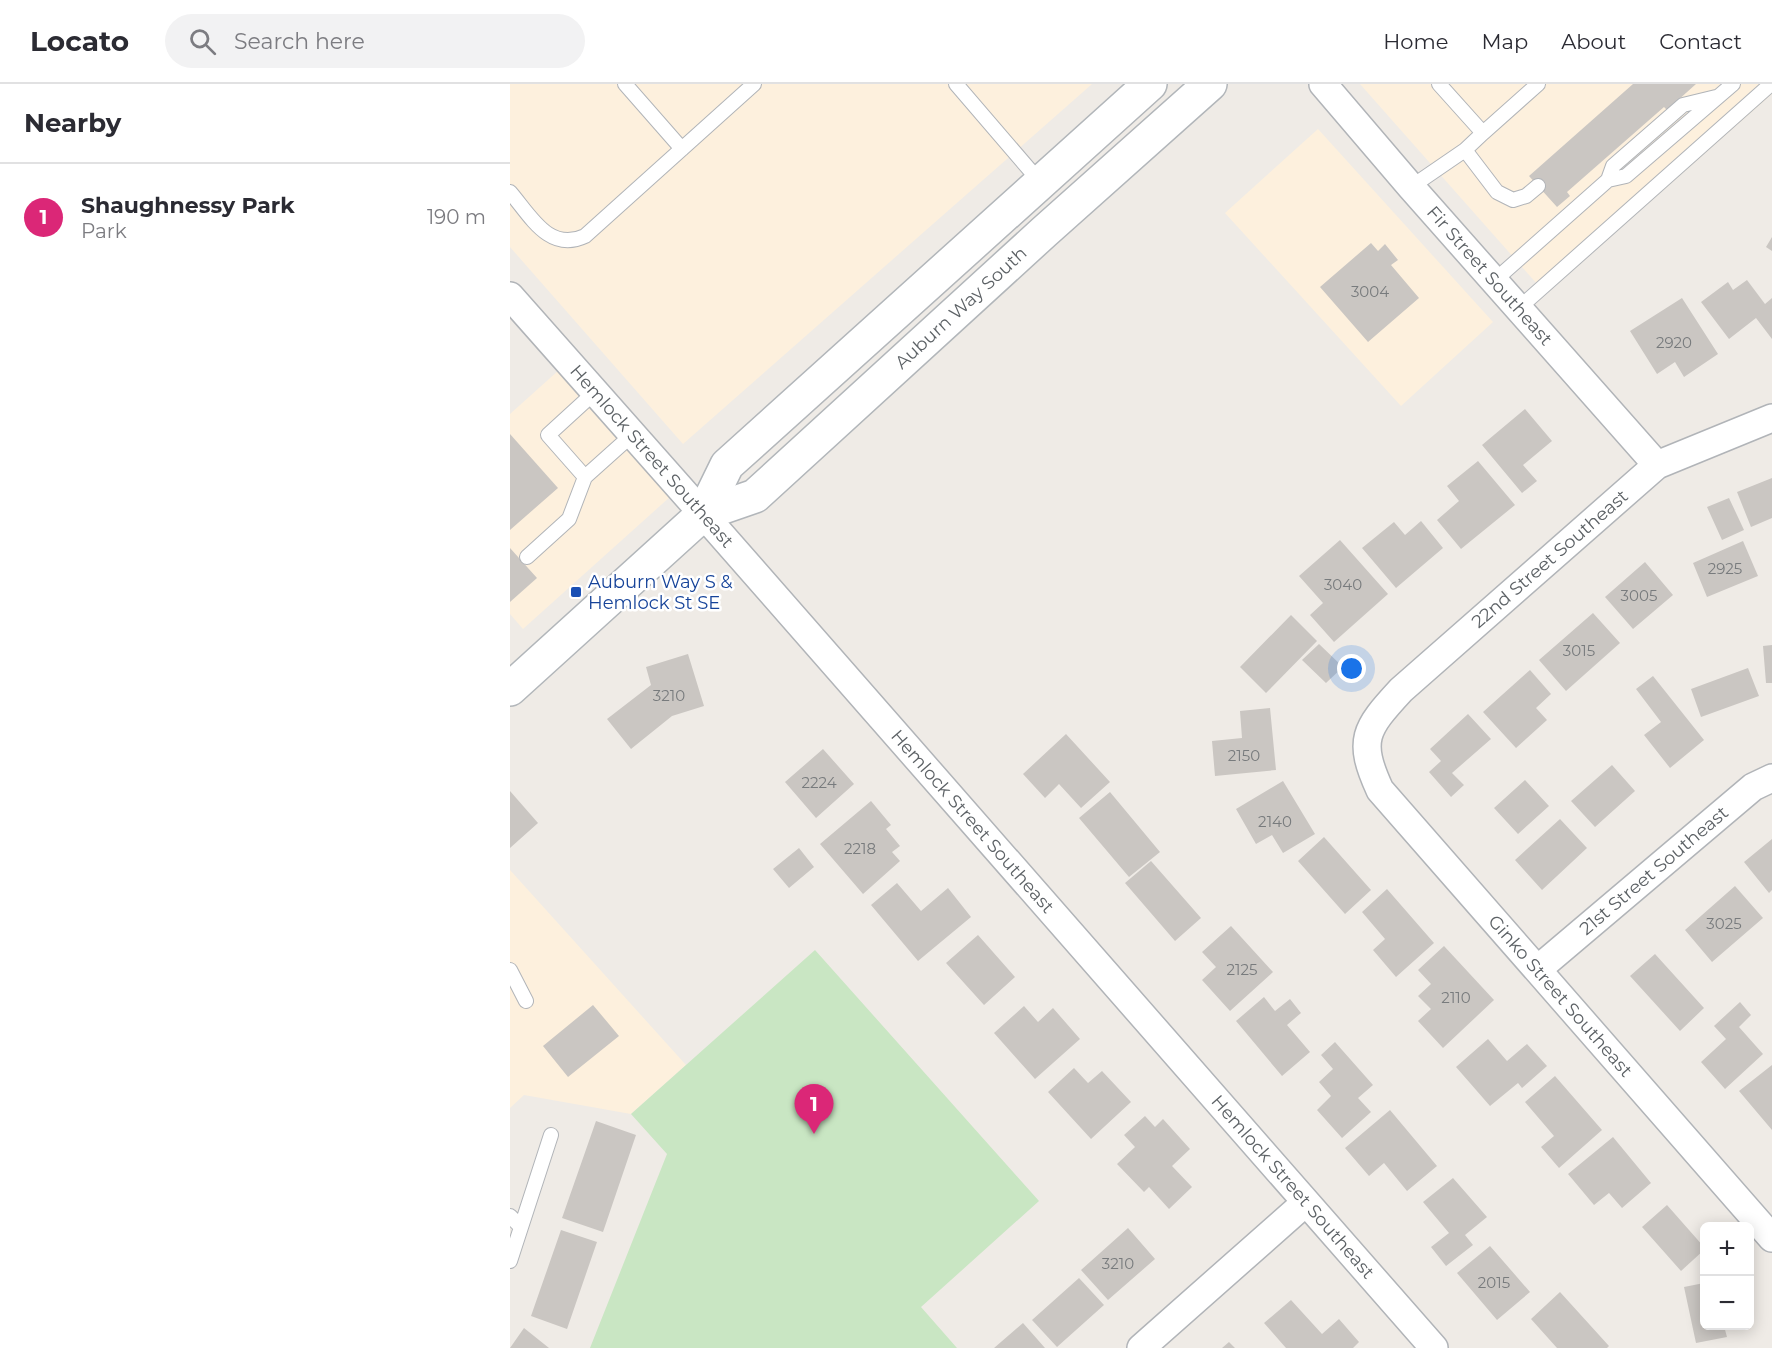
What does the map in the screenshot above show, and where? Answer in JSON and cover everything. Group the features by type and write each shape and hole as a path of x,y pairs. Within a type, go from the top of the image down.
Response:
{"main road":[{"name":"Auburn Way South","path":"510,689 703,514 727,465 1150,84"},
{"name":"Auburn Way South","path":"703,514 755,496 1210,84"},
{"path":"946,322 952,301 962,286 999,247 1043,207 1045,199 1041,183"}],"street":[{"name":"Fir Street Southeast","path":"1323,84 1411,188 1657,465"},
{"name":"Hemlock Street Southeast","path":"510,296 1434,1348"},
{"name":"22nd Street Southeast","path":"1365,746 1371,726 1401,690 1657,465 1772,418"},
{"name":"Ginko Street Southeast","path":"1365,746 1370,768 1380,790 1772,1238"},
{"name":"21st Street Southeast","path":"1538,969 1753,787 1772,778"},
{"path":"1141,1348 1305,1203"}],"lane":[{"path":"625,84 682,149"},
{"path":"510,192 548,236 557,240 576,241 585,236 754,84"},
{"path":"956,84 1041,183"},
{"path":"1439,84 1483,133"},
{"path":"1411,188 1464,150 1538,84"},
{"path":"1494,281 1608,180 1626,176 1733,84"},
{"path":"1518,309 1771,84"},
{"path":"1464,150 1497,192 1513,200 1526,196 1538,186"},
{"path":"585,477 548,435 595,392"},
{"path":"527,557 569,519 585,477 633,434"},
{"path":"510,970 526,1001"},
{"path":"510,1261 551,1135"},
{"path":"510,1216 521,1227"}],"shaded area":[{"path":"510,84 1092,84 683,444 510,247"},
{"path":"1360,84 1772,84 1772,94 1546,294"},
{"path":"1318,129 1493,322 1401,406 1225,213"},
{"path":"559,370 671,496 523,629 510,614 510,414"},
{"path":"510,870 686,1065 631,1114 524,1095 510,1108"}],"green space":[{"path":"815,950 1039,1201 921,1307 957,1348 590,1348 667,1154 631,1114"}],"building":[{"path":"1633,84 1696,84 1667,110 1664,107 1567,192 1570,196 1557,207 1529,176"},
{"path":"1772,237 1772,251 1766,247"},
{"path":"1371,243 1378,251 1385,244 1398,260 1391,265 1419,298 1368,342 1320,287"},
{"path":"1747,280 1765,304 1772,298 1772,339 1756,318 1729,339 1701,302 1728,282 1733,290"},
{"path":"1682,298 1718,354 1684,377 1675,362 1657,374 1630,331"},
{"path":"1525,409 1552,441 1523,465 1537,481 1522,493 1482,445"},
{"path":"510,434 558,488 510,530"},
{"path":"1478,461 1515,505 1461,549 1437,520 1459,501 1447,486"},
{"path":"1772,478 1772,518 1751,527 1737,492"},
{"path":"1729,498 1744,530 1722,540 1707,507"},
{"path":"1421,521 1443,548 1396,588 1362,548 1394,522 1405,535"},
{"path":"1340,540 1388,594 1334,642 1310,615 1323,603 1299,576"},
{"path":"1743,541 1758,576 1707,597 1693,563"},
{"path":"510,548 537,578 510,602"},
{"path":"1645,562 1673,595 1633,629 1605,597"},
{"path":"1593,613 1620,643 1566,691 1539,660"},
{"path":"1291,615 1317,641 1266,693 1240,667"},
{"path":"1319,644 1343,667 1326,683 1302,660"},
{"path":"1772,645 1772,683 1766,683 1763,646"},
{"path":"688,654 704,706 672,716 631,749 607,719 651,685 646,667"},
{"path":"1748,668 1759,696 1701,717 1691,689"},
{"path":"1530,670 1551,694 1536,708 1547,720 1516,748 1483,712"},
{"path":"1653,676 1704,740 1670,768 1644,735 1661,722 1636,689"},
{"path":"1270,708 1276,770 1215,776 1212,741 1242,738 1240,711"},
{"path":"1468,714 1491,739 1452,773 1464,785 1451,797 1429,772 1441,761 1430,749"},
{"path":"1066,734 1110,782 1081,808 1059,784 1045,798 1023,774"},
{"path":"823,749 854,784 816,818 785,782"},
{"path":"1612,765 1635,791 1595,827 1571,801"},
{"path":"1525,780 1549,806 1518,834 1494,808"},
{"path":"1283,781 1315,834 1283,853 1272,835 1256,844 1236,809"},
{"path":"510,791 538,823 510,848"},
{"path":"1110,792 1160,852 1129,877 1079,818"},
{"path":"871,801 891,825 886,829 900,846 892,852 900,861 863,894 820,844"},
{"path":"1560,819 1587,848 1542,890 1515,860"},
{"path":"1324,837 1371,890 1345,914 1298,861"},
{"path":"1772,839 1772,890 1769,893 1744,862"},
{"path":"799,848 814,867 789,888 773,869"},
{"path":"1151,861 1201,918 1175,941 1125,883"},
{"path":"897,883 921,911 948,888 971,917 918,961 871,905"},
{"path":"1735,886 1763,918 1712,962 1685,930"},
{"path":"1387,889 1434,943 1396,977 1373,950 1385,939 1362,912"},
{"path":"1231,926 1273,972 1230,1011 1202,980 1216,967 1202,952"},
{"path":"978,935 1015,977 984,1005 946,963"},
{"path":"1444,946 1494,1000 1443,1048 1418,1021 1431,1009 1418,996 1431,984 1418,970"},
{"path":"1655,954 1704,1008 1680,1031 1630,976"},
{"path":"1264,997 1275,1011 1290,999 1301,1013 1287,1025 1310,1052 1282,1076 1236,1021"},
{"path":"1740,1002 1751,1015 1739,1027 1763,1054 1725,1089 1701,1062 1726,1039 1714,1026"},
{"path":"593,1005 619,1036 568,1077 543,1046"},
{"path":"1024,1006 1038,1022 1053,1008 1080,1039 1035,1079 994,1033"},
{"path":"1488,1039 1507,1061 1527,1044 1547,1066 1522,1088 1518,1083 1490,1106 1456,1067"},
{"path":"1335,1042 1373,1085 1358,1098 1371,1112 1342,1138 1317,1110 1331,1096 1319,1082 1333,1069 1321,1055"},
{"path":"1772,1065 1772,1130 1739,1091"},
{"path":"1074,1068 1088,1083 1102,1071 1131,1102 1091,1139 1048,1092"},
{"path":"1555,1076 1602,1130 1559,1168 1541,1147 1554,1136 1525,1102"},
{"path":"1390,1110 1437,1166 1407,1191 1384,1163 1369,1176 1345,1148"},
{"path":"1145,1116 1155,1127 1163,1119 1190,1149 1172,1166 1192,1187 1169,1209 1149,1187 1144,1192 1117,1164 1135,1147 1124,1135"},
{"path":"596,1121 636,1135 603,1232 562,1218"},
{"path":"1613,1137 1651,1183 1622,1208 1609,1193 1594,1205 1568,1174"},
{"path":"1453,1178 1487,1217 1465,1235 1473,1245 1446,1266 1431,1247 1449,1233 1423,1202"},
{"path":"1667,1205 1700,1242 1700,1254 1681,1271 1642,1227"},
{"path":"1128,1228 1155,1259 1108,1300 1081,1270"},
{"path":"561,1230 597,1242 567,1329 531,1316"},
{"path":"1490,1246 1530,1292 1497,1320 1457,1273"},
{"path":"1079,1278 1104,1305 1057,1347 1032,1320"},
{"path":"1700,1284 1700,1330 1725,1330 1727,1337 1696,1343 1684,1287"},
{"path":"1560,1292 1609,1346 1607,1348 1557,1348 1531,1319"},
{"path":"1291,1300 1322,1334 1339,1319 1359,1342 1353,1348 1286,1348 1264,1323"},
{"path":"1023,1323 1045,1348 994,1348"},
{"path":"524,1328 549,1348 510,1348"},
{"path":"1229,1342 1235,1348 1222,1348"}],"place":[{"name":"Auburn Way S & Hemlock St SE","path":"576,592"},
{"name":"Shaughnessy Park","path":"814,1134"}]}
